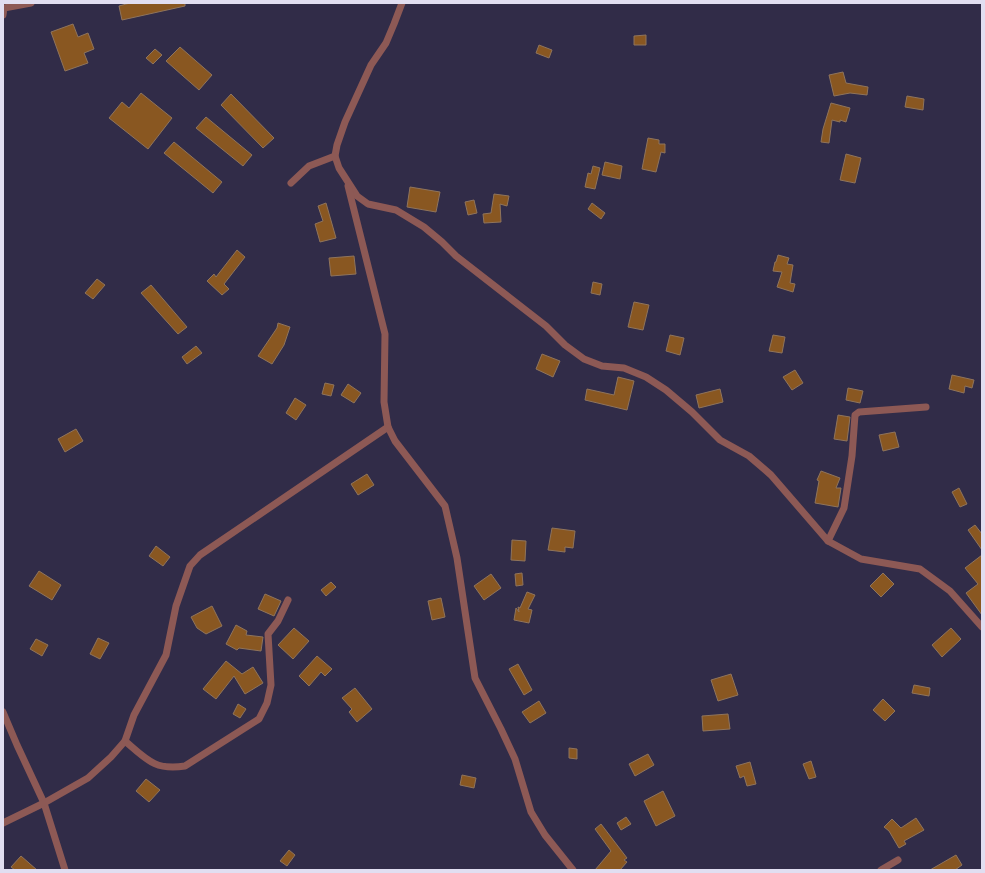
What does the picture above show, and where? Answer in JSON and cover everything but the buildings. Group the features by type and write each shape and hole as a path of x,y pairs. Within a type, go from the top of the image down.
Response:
{"street":[{"path":"3,15 4,8 31,3"},
{"path":"402,3 386,43 371,65 345,122 337,145 335,156 339,168 357,196 368,204 396,210 424,227 456,256 540,322 565,345 584,359 602,366 624,368 646,377 666,390 692,412 720,440 749,456 771,475 828,541 861,559 920,570 950,591 982,626"},
{"path":"291,183 310,166 335,156"},
{"path":"346,177 385,334 384,402 388,428 395,441 445,506 459,565 475,678 515,759 531,812 545,835 573,870"},
{"path":"828,541 844,508 852,456 855,416 859,412 926,407"},
{"path":"3,823 44,803 88,778 111,757 125,741 134,715 166,655 176,606 190,566 200,555 388,428"},
{"path":"125,741 151,762 172,768 185,766 259,719 267,703 271,685 268,634 278,621 288,600"},
{"path":"3,712 44,803 65,870"},
{"path":"881,870 898,860"}]}
